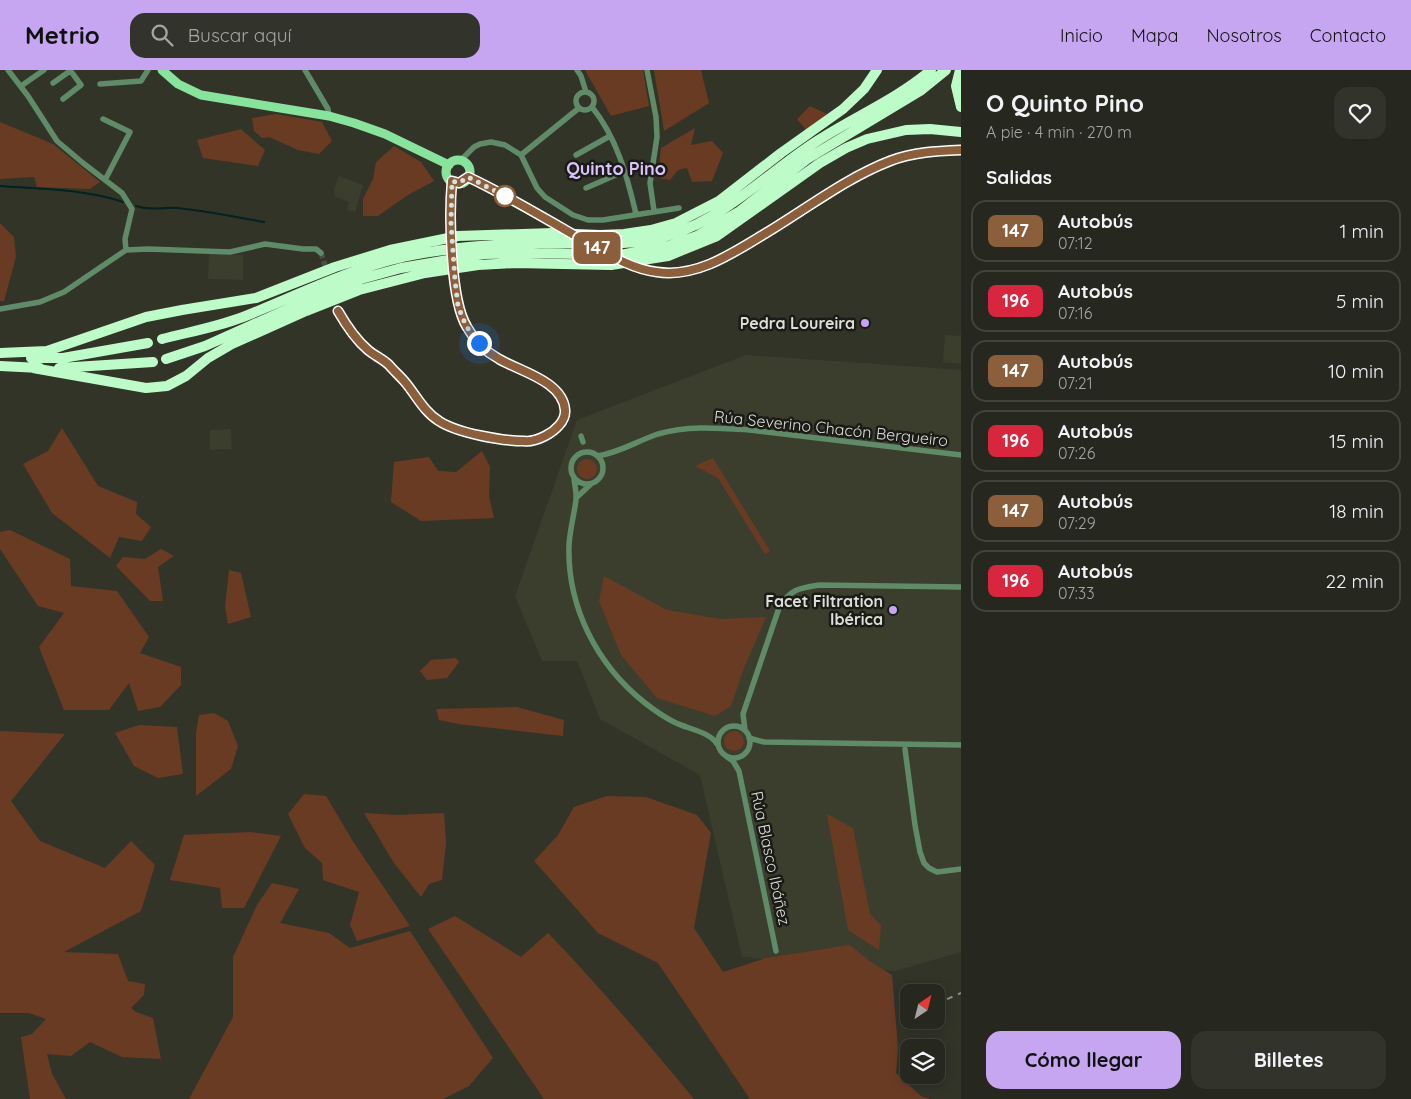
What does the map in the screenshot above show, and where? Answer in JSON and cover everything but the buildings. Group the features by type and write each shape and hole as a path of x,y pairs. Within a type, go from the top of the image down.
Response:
{"highway":[{"path":"162,339 240,318 350,272 426,253 466,246 541,243 627,244 677,233 697,225 727,208 816,141 885,101 931,70"},
{"path":"166,359 205,346 345,285 401,268 483,254 620,255 669,246 697,236 740,211 807,159 920,91 946,70"},
{"path":"960,70 956,86 961,106"},
{"path":"0,355 47,351 146,317 256,298 335,267 390,250 458,236 624,234 651,230 676,223 719,201 781,153 843,110 864,89 877,71"},
{"path":"33,368 146,388 167,386 186,376 208,358 232,344 306,311 360,290 425,272 478,264 611,265 668,256 717,236 820,163 846,148 867,139 906,130 930,129 961,132"},
{"path":"0,355 63,358 148,343"},
{"path":"0,366 56,368 153,362"}],"main road":[{"path":"162,70 178,84 201,95 329,116 385,134 448,165"},
{"path":"468,177 617,258 641,269 666,273 685,272 719,260 860,174 891,160 913,154 961,150"},
{"path":"461,160 469,168 468,177 459,183 452,181 446,172 448,165 454,161 461,160"}],"street":[{"path":"8,70 52,130 57,141 122,193 132,209 126,239 126,250"},
{"path":"21,86 44,70"},
{"path":"53,83 70,70 81,85 63,99"},
{"path":"100,84 141,81 148,70"},
{"path":"305,70 328,110 329,116"},
{"path":"577,70 582,76 586,92 593,97 592,107 586,110 579,108 576,103 580,93 586,92"},
{"path":"647,70 656,117 657,137 650,183 654,211"},
{"path":"592,107 610,136 625,171 636,214"},
{"path":"521,155 579,108"},
{"path":"103,119 130,132 105,180"},
{"path":"576,155 610,136"},
{"path":"461,160 474,147 491,142 505,146 521,155 537,188 545,197 573,216 588,220 602,220 679,208"},
{"path":"586,188 625,171"},
{"path":"338,311 355,337 398,374 425,408 439,421 457,430 525,442 539,439 550,433 563,418 565,410 556,391 543,379 498,358 479,343 466,326 458,306 451,223 452,181"},
{"path":"0,309 40,302 64,292 126,250 230,252 266,244 316,249 320,252"},
{"name":"Rúa Severino Chacón Bergueiro","path":"597,456 613,453 659,434 696,428 760,431 961,455"},
{"path":"576,498 590,484 600,478 602,474 602,463 597,456 586,452 576,458 571,469 574,477 576,498 570,528 570,565 576,601 591,641 613,673 646,704 675,722 707,735 727,756 737,757 764,742"},
{"name":"Rúa Severino Chacón Bergueiro","path":"602,463 613,453"},
{"path":"574,477 581,483 590,484"},
{"path":"707,735 721,732 732,726 743,714 779,608 788,594 801,587 819,584 961,587"},
{"path":"743,714 745,730 749,738 747,750"},
{"path":"732,726 738,726 745,730"},
{"path":"717,744 721,732"},
{"path":"749,738 764,742 961,745"},
{"name":"Rúa Blasco Ibáñez","path":"739,771 747,750"},
{"path":"905,750 915,825 924,863 937,872 961,869"},
{"name":"Rúa Blasco Ibáñez","path":"727,756 733,761 739,771 776,951"}],"shaded area":[{"path":"585,70 643,70 649,106 611,116"},
{"path":"654,70 701,70 709,103 664,131"},
{"path":"810,106 827,114 807,131 797,119"},
{"path":"276,114 322,122 332,141 319,154 298,150 269,137 262,138 254,131 252,118"},
{"path":"0,122 53,144 100,182 90,189 37,187 34,177 0,179"},
{"path":"695,128 691,145 712,141 723,153 712,181 692,182 687,168 678,170 670,180 658,178 661,148"},
{"path":"241,129 265,150 258,166 203,158 197,140"},
{"path":"394,146 421,162 434,181 408,195 378,216 363,216 363,199 373,179 376,162"},
{"path":"339,176 363,185 355,212 347,210 349,202 335,197 334,189"},
{"path":"0,223 14,237 16,257 4,301 0,301"},
{"path":"209,254 243,255 243,280 208,279"},
{"path":"961,332 961,364 943,362 945,335 960,336"},
{"path":"746,355 961,370 961,952 895,971 742,957 700,775 600,719 577,661 542,661 515,596 577,420"},
{"path":"62,428 98,486 137,502 136,514 151,527 142,541 119,537 110,558 52,513 23,464 48,451"},
{"path":"231,429 232,449 210,450 210,430"},
{"path":"482,451 490,467 489,496 494,518 421,521 391,502 394,462 429,457 438,471 456,472"},
{"path":"713,458 770,551 765,554 718,478 695,466"},
{"path":"587,459 594,462 597,469 594,476 587,479 580,476 577,469 580,462"},
{"path":"10,530 70,559 71,586 117,591 149,637 140,653 181,667 181,685 160,707 138,711 129,683 109,710 64,710 39,647 64,613 38,606 0,549 0,532"},
{"path":"161,549 174,556 158,567 163,601 150,601 116,566 123,557 145,559"},
{"path":"229,570 241,573 251,617 228,624 225,607"},
{"path":"604,576 667,610 721,619 766,617 744,668 731,706 715,716 657,698 621,655 599,601"},
{"path":"456,658 459,662 447,678 427,680 420,671 431,660"},
{"path":"517,707 564,720 563,736 458,724 439,720 436,709"},
{"path":"214,713 228,721 238,746 231,769 196,796 196,733 199,715"},
{"path":"139,725 177,727 183,774 158,778 134,766 115,733"},
{"path":"0,731 65,734 11,801 40,841 105,868 131,841 155,865 141,911 64,952 118,954 128,981 145,984 144,995 131,1008 136,1012 153,1018 161,1059 122,1057 90,1042 71,1056 47,1054 52,1074 66,1099 30,1099 21,1037 32,1034 46,1019 29,1013 0,1013"},
{"path":"734,731 741,734 744,741 741,748 734,751 727,748 724,741 727,734"},
{"path":"304,794 326,796 354,843 410,926 357,941 350,925 359,892 323,880 322,863 305,848 288,814"},
{"path":"607,796 646,797 697,815 711,833 694,928 723,972 766,958 850,945 868,960 892,975 898,1048 896,1073 900,1077 900,1084 908,1084 921,1096 930,1099 750,1099 658,963 598,933 534,861 558,835 574,807"},
{"path":"364,813 397,815 444,813 446,843 442,880 429,884 421,897 394,863"},
{"path":"827,814 853,828 870,914 881,925 879,950 848,930"},
{"path":"250,832 281,836 244,908 222,908 220,888 170,880 184,835"},
{"path":"272,883 299,889 280,923 329,933 350,948 410,931 493,1058 469,1086 443,1099 189,1099 233,1017 233,957 257,905"},
{"path":"455,916 521,957 548,933 659,1056 694,1099 544,1099 428,929"}],"waterway":[{"path":"0,186 78,192 123,202"},
{"path":"136,206 189,209 264,222"}],"tunnel":[{"path":"321,253 327,272"}],"railway":[{"path":"945,1000 961,993"}],"bus line":[{"name":"147","path":"338,311 355,337 368,350 385,361 404,380 425,408 439,421 457,430 508,440 525,442 539,439 550,433 563,418 565,410 556,391 543,379 498,358 479,343 466,326 458,306 451,223 452,181 459,183 468,177 600,249 641,269 658,272 685,272 704,267 719,260 860,174 891,160 913,154 961,150"}],"place":[{"name":"Pedra Loureira","path":"865,323"},
{"name":"Facet Filtration Ibérica","path":"893,610"}],"district":[{"name":"Quinto Pino","path":"616,168"}],"route":[{"path":"479,343 466,326 458,306 451,223 452,181 459,183 468,177 505,196"}]}
